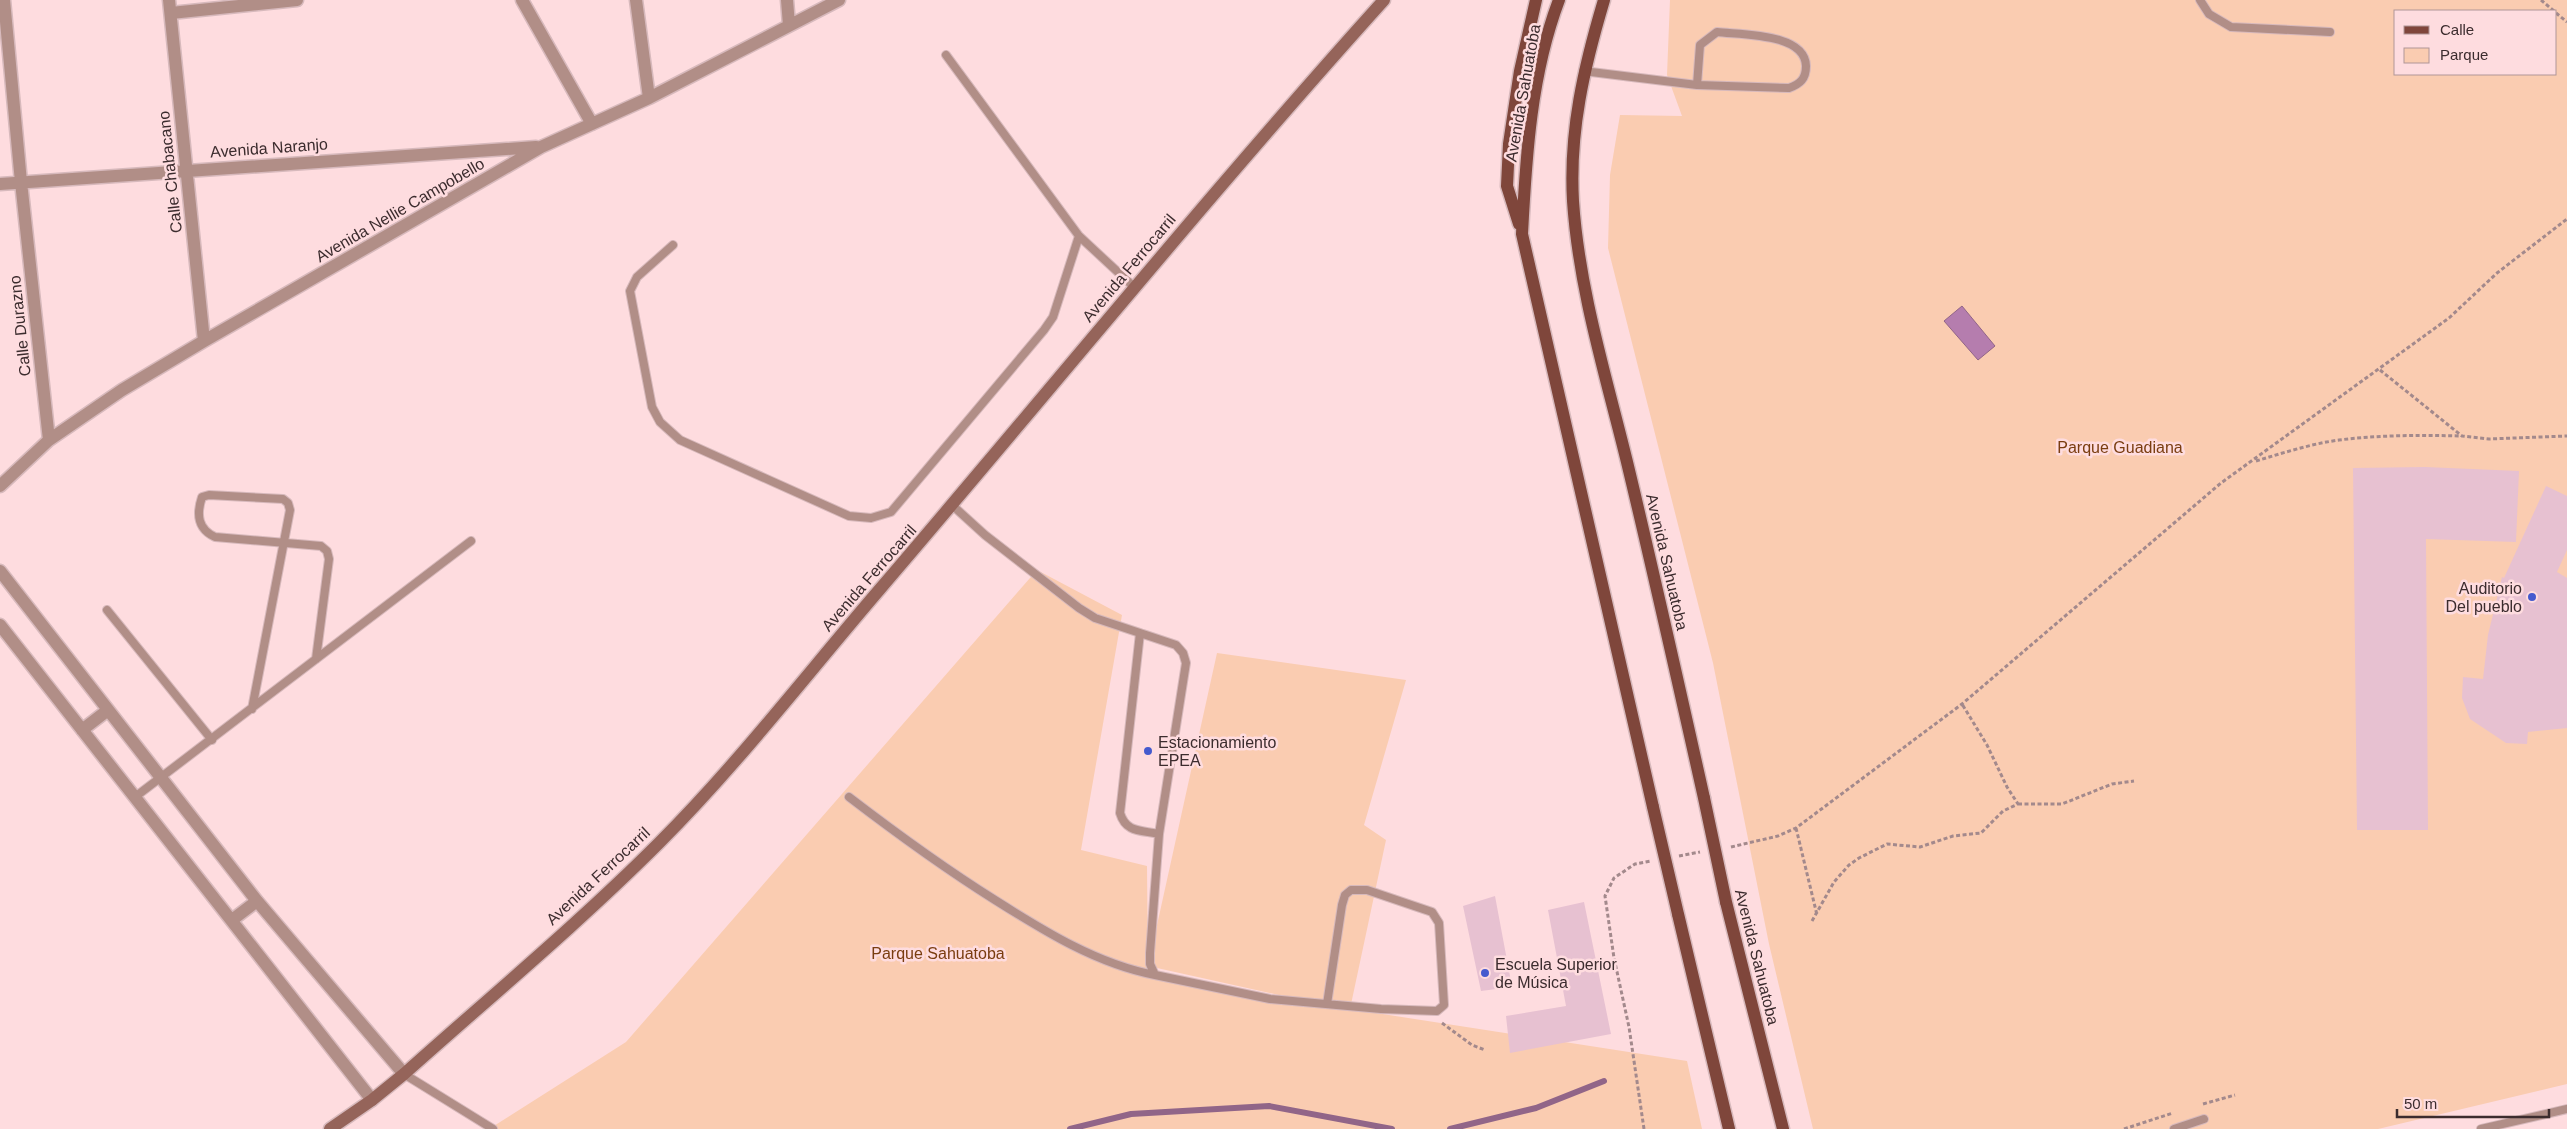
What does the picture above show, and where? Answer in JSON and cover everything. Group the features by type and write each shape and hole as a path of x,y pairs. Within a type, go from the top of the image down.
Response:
{"main road":[{"path":"1522,234 1507,186 1509,144 1520,71 1536,0"},
{"name":"Avenida Sahuatoba","path":"1559,0 1541,69 1527,144 1522,234 1729,1129"},
{"name":"Avenida Sahuatoba","path":"1604,0 1584,71 1574,133 1573,200 1580,270 1628,465 1726,902 1783,1129"}],"street":[{"name":"Calle Durazno","path":"4,0 21,182 49,440"},
{"path":"170,6 297,0"},
{"path":"522,0 592,124"},
{"path":"636,0 649,98"},
{"path":"787,0 789,25"},
{"name":"Avenida Nellie Campobello","path":"0,486 49,440 122,390 204,341 541,147 649,98 839,0"},
{"name":"Avenida Ferrocarril","path":"330,1129 372,1100 404,1074 659,843 701,798 952,505 1134,287 1288,107 1384,0"},
{"name":"Calle Chabacano","path":"170,6 204,341"},
{"name":"Avenida Naranjo","path":"0,184 541,147"},
{"path":"0,571 257,901 404,1074"},
{"path":"0,626 372,1100"},
{"path":"82,730 108,710"},
{"path":"232,920 257,901"}],"lane":[{"path":"2200,0 2209,14 2231,27 2330,32"},
{"path":"1584,71 1697,85 1789,88 1800,84 1806,73 1806,60 1801,50 1789,42 1717,32 1700,45 1697,85"},
{"path":"946,55 1079,236 1134,287"},
{"path":"673,245 637,277 630,291 649,395 660,422 680,440 849,516 871,518 891,512 1044,330 1053,317 1079,236"},
{"path":"252,709 285,542 290,510 288,503 283,499 209,495 202,497 200,504 200,526 205,532 216,538 285,542 321,546 327,551 329,559 316,659"},
{"path":"952,505 985,535 1079,608 1095,618 1176,645 1184,653 1186,663 1159,834 1150,957 1150,964 1155,975"},
{"path":"135,798 471,541"},
{"path":"108,610 212,740"},
{"path":"1140,633 1120,813 1123,822 1128,828 1159,834"},
{"path":"849,797 905,840 1033,924 1114,964 1155,975 1270,999 1382,1009 1437,1012 1444,1005 1439,923 1435,915 1432,912 1367,890 1351,890 1345,895 1342,905 1327,1004"},
{"path":"404,1074 493,1129"},
{"path":"2481,1129 2567,1109"},
{"path":"2174,1129 2204,1119"}],"path":[{"path":"2541,0 2553,10"},
{"path":"2557,14 2567,22"},
{"path":"1730,847 1778,836 1796,828 1962,704 2221,483 2253,462 2449,318 2497,273 2567,218"},
{"path":"2380,370 2462,436"},
{"path":"2253,462 2297,449 2338,440 2408,436 2462,436 2489,439 2567,436"},
{"path":"1962,704 1987,745 2007,787 2018,804"},
{"path":"1812,920 1817,915 1834,882 1849,865 1887,844 1920,847 1953,836 1981,833 2003,811 2018,804 2062,804 2112,784 2134,781"},
{"path":"1796,828 1817,915"},
{"path":"1672,857 1701,852"},
{"path":"1644,1129 1605,896 1614,878 1635,864 1654,861"}],"green space":[{"name":"Parque Guadiana","path":"1670,0 2567,0 2567,1084 2378,1129 1813,1129 1769,944 1713,663 1608,248 1610,175 1620,115 1682,116 1667,75"},
{"name":"Parque Sahuatoba","path":"1037,570 1122,615 1081,850 1147,866 1148,978 1329,1006 1148,966 1217,653 1406,680 1364,825 1386,840 1350,1009 1687,1061 1702,1129 489,1129 626,1042"}],"shaded area":[{"path":"1962,306 1995,346 1978,360 1944,321"}],"building":[{"path":"2425,467 2519,471 2516,542 2426,539 2428,830 2357,830 2353,468"},
{"name":"Auditorio Del pueblo","path":"2546,486 2567,496 2567,550 2557,572 2567,578 2567,728 2528,732 2527,744 2506,743 2470,719 2462,698 2463,677 2483,679 2488,635 2502,577 2504,578"},
{"name":"Escuela Superior de Música","path":"1495,896 1512,987 1481,991 1463,906"},
{"name":"Escuela Superior de Música","path":"1584,902 1611,1034 1510,1053 1506,1016 1566,1006 1548,910"}],"waterway":[{"path":"1450,1129 1536,1108 1604,1081"},
{"path":"1070,1129 1131,1114 1269,1106 1392,1129"}],"place":[{"name":"Auditorio Del pueblo","path":"2532,597"},
{"name":"Estacionamiento EPEA","path":"1148,751"},
{"name":"Escuela Superior de Música","path":"1485,973"}]}
